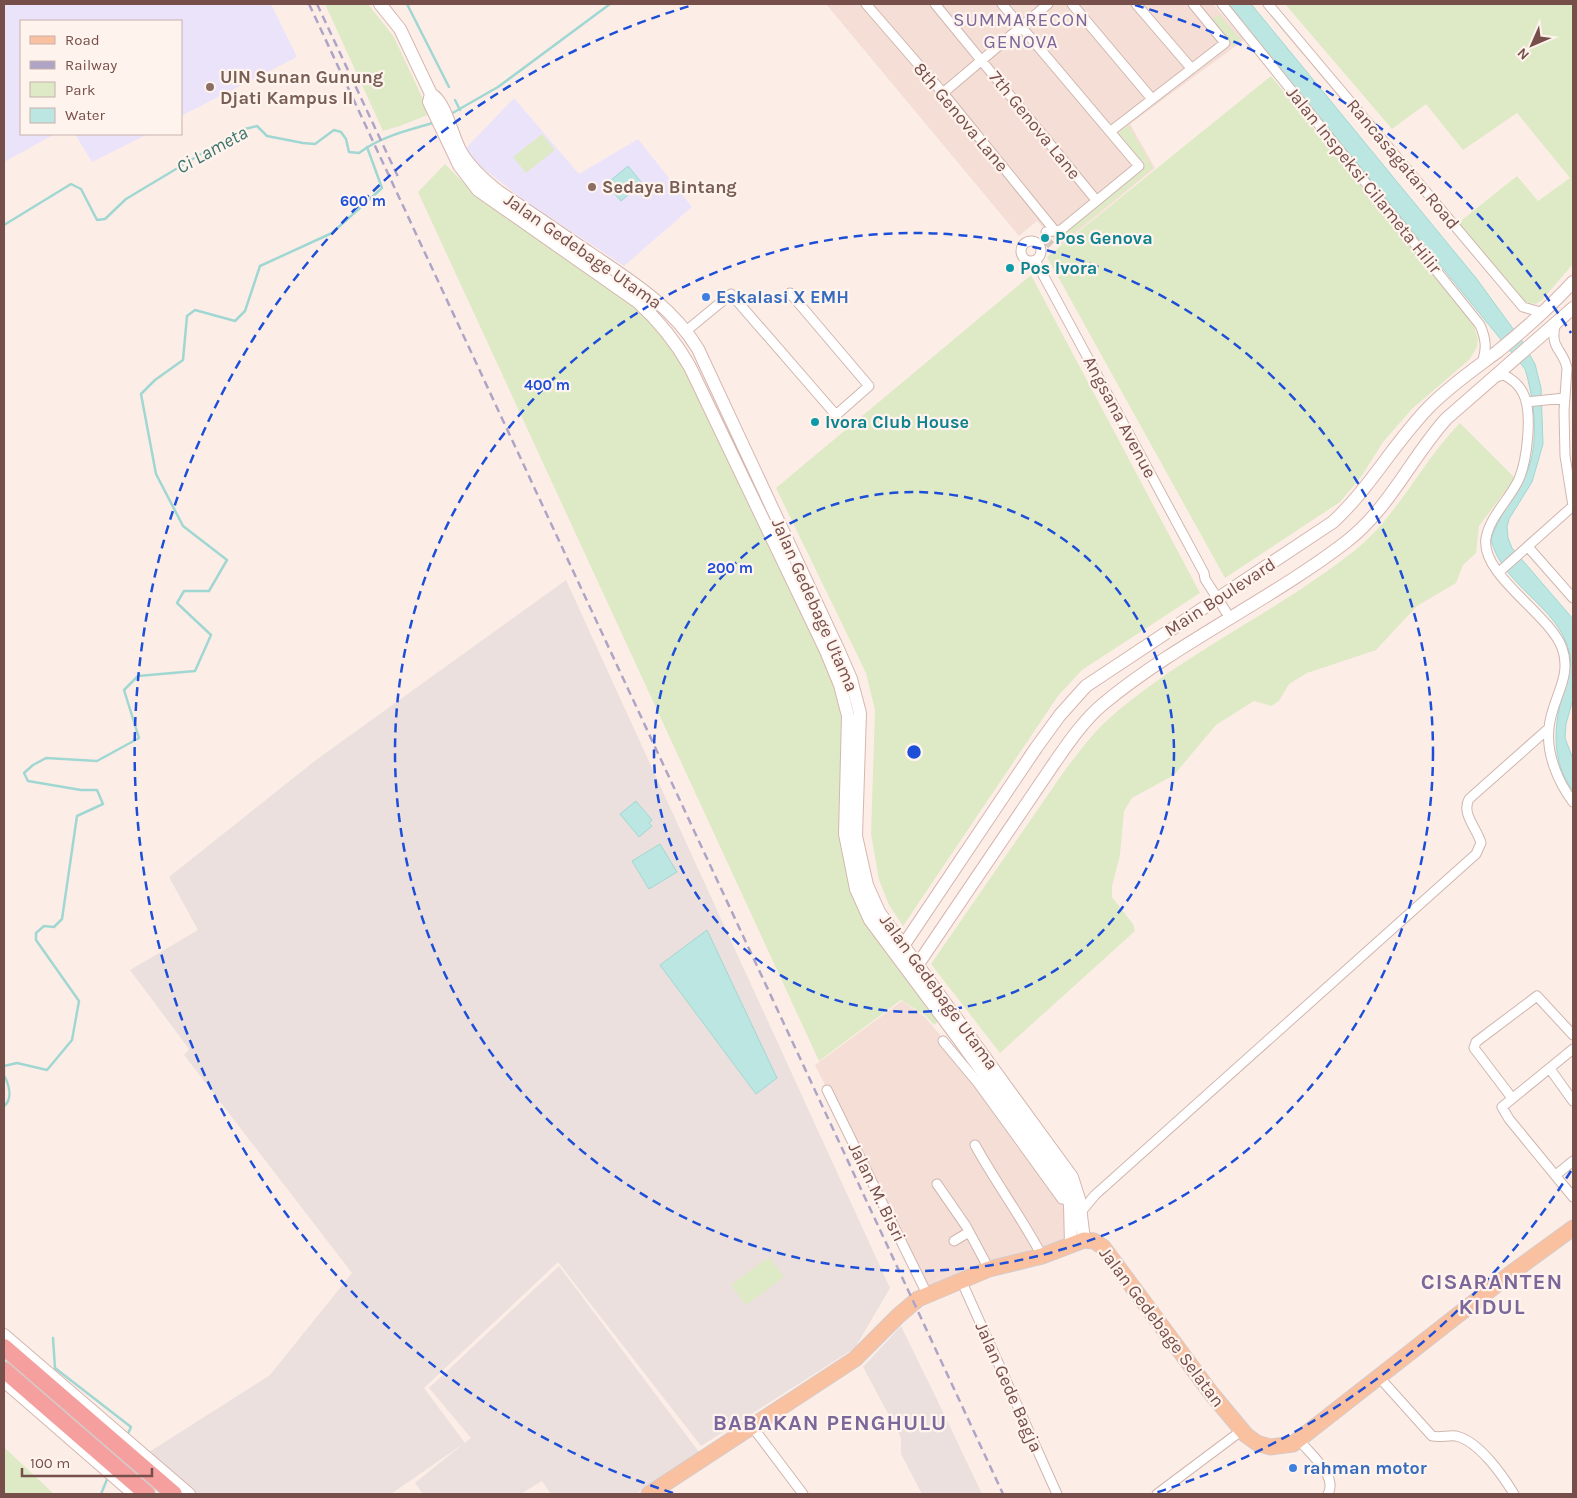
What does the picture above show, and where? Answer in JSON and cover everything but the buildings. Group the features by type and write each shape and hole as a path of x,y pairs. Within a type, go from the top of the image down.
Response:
{"highway":[{"path":"4,1338 109,1432 144,1468 174,1494"},
{"path":"4,1370 132,1489 147,1494"}],"main road":[{"name":"Jalan Gedebage Utama","path":"380,4 400,29 431,94 429,102 437,108 458,154 492,200 532,221 644,290 668,310 686,331 704,361 721,415 826,651 846,682 860,712 856,819 860,860 867,885 879,912 904,945 914,969 1021,1117 1072,1177 1080,1214 1078,1243"},
{"name":"Jalan Gedebage Utama","path":"532,221 638,302 658,321 678,345 721,415"},
{"name":"Main Boulevard","path":"897,956 1036,748 1060,715 1086,686 1217,596 1334,522 1364,491 1393,448 1415,421 1447,390 1544,313 1573,282"},
{"name":"Main Boulevard","path":"914,969 1055,762 1078,730 1102,705 1230,618 1327,556 1365,525 1394,490 1412,462 1446,418 1508,367 1573,308"},
{"path":"1393,448 1412,462"},
{"name":"Jalan Gedebage Utama","path":"846,682 848,716 844,811 849,860 856,889 870,920 897,956 914,969"},
{"path":"1036,748 1055,762"},
{"name":"Jalan Gedebage Utama","path":"1021,1117 1033,1152 1061,1181 1067,1194 1078,1243"},
{"name":"Jalan Gedebage Selatan","path":"653,1493 751,1425 856,1359 913,1302 927,1294 989,1269 1042,1256 1078,1243 1094,1241 1102,1247 1241,1430 1251,1440 1270,1447 1285,1446 1300,1441 1514,1271 1573,1228"},
{"path":"4,1381 95,1454"},
{"path":"109,1432 128,1442 189,1494"}],"street":[{"name":"8th Genova Lane","path":"866,4 942,93 1046,238"},
{"name":"7th Genova Lane","path":"935,4 1096,200"},
{"path":"1002,4 1140,166 1046,238 1035,260"},
{"path":"942,93 1048,4"},
{"path":"1072,4 1152,99"},
{"path":"1136,4 1192,68"},
{"path":"1111,131 1225,42 1193,4"},
{"name":"Jalan Inspeksi Cilameta Hilir","path":"1222,4 1480,325 1486,337 1486,352 1482,363"},
{"name":"Rancasagatan Road","path":"1268,4 1523,307 1544,313"},
{"name":"Angsana Avenue","path":"1046,238 1022,245 1021,255 1029,261 1035,260 1204,574 1213,585 1230,618"},
{"path":"686,331 731,294 836,415 869,386 790,293"},
{"path":"1501,570 1529,548 1572,502 1565,456 1567,368 1566,361 1555,346 1555,326"},
{"path":"1494,377 1504,375 1513,380 1529,402 1524,464 1519,480 1495,518 1486,538 1487,552 1554,632 1566,659 1564,679 1549,728 1553,763 1559,779 1573,802"},
{"path":"1529,402 1565,398"},
{"path":"1529,548 1573,598"},
{"path":"1080,1214 1095,1195 1476,854 1481,843 1467,812 1466,806 1469,799 1549,728"},
{"path":"1512,1098 1474,1048 1476,1042 1537,996 1573,1035"},
{"path":"943,1041 1033,1152 1062,1200"},
{"path":"1572,1194 1502,1108 1502,1105 1573,1049"},
{"path":"1550,1069 1573,1101"},
{"name":"Jalan M. Bisri","path":"827,1090 927,1294"},
{"path":"975,1145 999,1187 1020,1215 1042,1256"},
{"path":"1556,1175 1573,1161"},
{"path":"937,1184 970,1232 989,1269"},
{"path":"954,1241 970,1232"},
{"name":"Jalan Gede Bagja","path":"961,1280 1057,1494"},
{"path":"1379,1377 1432,1436 1457,1436 1473,1446 1490,1461 1514,1494"},
{"path":"751,1425 803,1494"},
{"path":"1157,1494 1241,1430"},
{"path":"1300,1441 1330,1479 1331,1485 1328,1494"}],"shaded area":[{"name":"UIN Sunan Gunung Djati Kampus II","path":"4,4 271,4 297,57 182,115 182,20 20,20 20,135 53,135 4,162"},
{"path":"826,4 1213,4 1244,40 1130,124 1155,168 1060,246 1037,221 1019,236"},
{"name":"Sedaya Bintang","path":"514,98 579,174 638,139 692,207 624,266 525,201 480,166 466,148"},
{"path":"76,135 146,135 92,162"},
{"path":"566,580 890,1288 855,1348 701,1446 558,1262 424,1388 465,1443 471,1438 429,1388 559,1266 699,1452 636,1494 551,1494 542,1481 521,1494 423,1494 415,1483 463,1444 391,1494 193,1494 146,1454 270,1375 352,1273 184,1055 189,1049 130,970 198,930 169,877 316,760"},
{"path":"902,1001 925,1017 980,1083 1065,1201 1065,1236 1062,1243 927,1290 815,1065"},
{"path":"901,1326 982,1494 922,1494 901,1454 901,1438 863,1367"}],"green space":[{"path":"325,4 368,4 394,37 430,114 383,131"},
{"path":"1285,4 1573,4 1573,264 1542,300 1536,304 1523,302 1458,223 1517,176 1538,201 1570,178 1517,113 1463,150 1426,104 1392,129"},
{"path":"1219,15 1241,40 1233,46 1211,20"},
{"path":"1271,76 1473,323 1478,339 1477,347 1470,359 1412,409 1383,442 1361,477 1340,502 1225,578 1047,257"},
{"path":"1128,125 1148,159 1142,164 1118,133"},
{"path":"542,134 555,150 526,173 513,157"},
{"path":"1149,160 1153,168 1060,244 1057,240 1062,233"},
{"path":"445,164 474,193 636,306 674,348 836,686 843,716 840,834 939,1021 934,1025 926,1016 901,1000 819,1061 418,192"},
{"path":"1031,275 1200,593 1082,670 1058,696 903,926 889,905 879,880 871,834 875,710 866,673 776,488"},
{"path":"1460,423 1515,478 1479,526 1476,553 1463,565 1456,583 1417,606 1376,650 1307,673 1289,684 1279,701 1271,706 1254,701 1216,725 1174,775 1132,798 1124,811 1120,855 1112,886 1112,897 1133,924 1135,931 1000,1053 931,964 1065,770 1099,728 1140,693 1325,573 1370,537 1384,522 1433,455"},
{"path":"769,1257 784,1277 746,1305 731,1285"},
{"path":"4,1447 7,1450 54,1494 4,1494"}],"water":[{"path":"1227,4 1251,4 1476,278 1522,341 1535,364 1541,388 1543,444 1532,482 1509,519 1507,527 1508,538 1512,548 1573,619 1573,699 1566,724 1565,738 1573,759 1573,791 1560,767 1556,742 1558,715 1570,665 1569,651 1563,635 1554,621 1506,570 1497,555 1491,539 1501,517 1528,470 1532,456 1534,441 1533,411 1525,369"},
{"path":"628,166 642,183 621,201 606,184"},
{"path":"636,801 652,820 649,823 652,826 639,837 620,814"},
{"path":"660,844 677,872 649,889 632,861"},
{"path":"707,930 777,1078 756,1094 660,965"}],"waterway":[{"path":"407,4 449,87"},
{"name":"Ci Lameta","path":"449,115 498,87 610,4"},
{"path":"455,100 460,110"},
{"name":"Ci Lameta","path":"4,225 71,184 81,189 97,220 105,219 126,199 241,130 257,126 267,136 315,144 334,130 341,132 346,139 349,152 359,153 385,138 433,123"},
{"path":"4,1073 4,1066 17,1063 47,1070 72,1040 79,1001 36,940 36,933 44,926 54,927 62,919 77,816 103,804 97,790 81,790 28,781 24,773 33,765 46,758 97,761 139,738 124,690 138,676 195,671 211,635 177,603 184,591 209,591 227,560 183,526 156,474 141,394 155,380 183,360 187,316 195,310 235,321 245,311 260,266 332,233 382,188 367,147"},
{"path":"4,1075 9,1087 8,1100 4,1106"},
{"path":"53,1338 55,1368 131,1427 127,1436"},
{"path":"101,1494 108,1477"}],"tunnel":[{"path":"1045,245 1051,239"}],"railway":[{"path":"309,4 1003,1494"},
{"path":"317,4 399,179"}],"place":[{"name":"UIN Sunan Gunung Djati Kampus II","path":"210,87"},
{"name":"Sedaya Bintang","path":"592,187"},
{"name":"Pos Genova","path":"1045,238"},
{"name":"Pos Ivora","path":"1010,268"},
{"name":"Eskalasi X EMH","path":"706,297"},
{"name":"Ivora Club House","path":"815,422"},
{"name":"rahman motor","path":"1293,1468"}],"district":[{"name":"SUMMARECON GENOVA","path":"1021,31"},
{"name":"CISARANTEN KIDUL","path":"1492,1294"},
{"name":"BABAKAN PENGHULU","path":"830,1423"}]}
